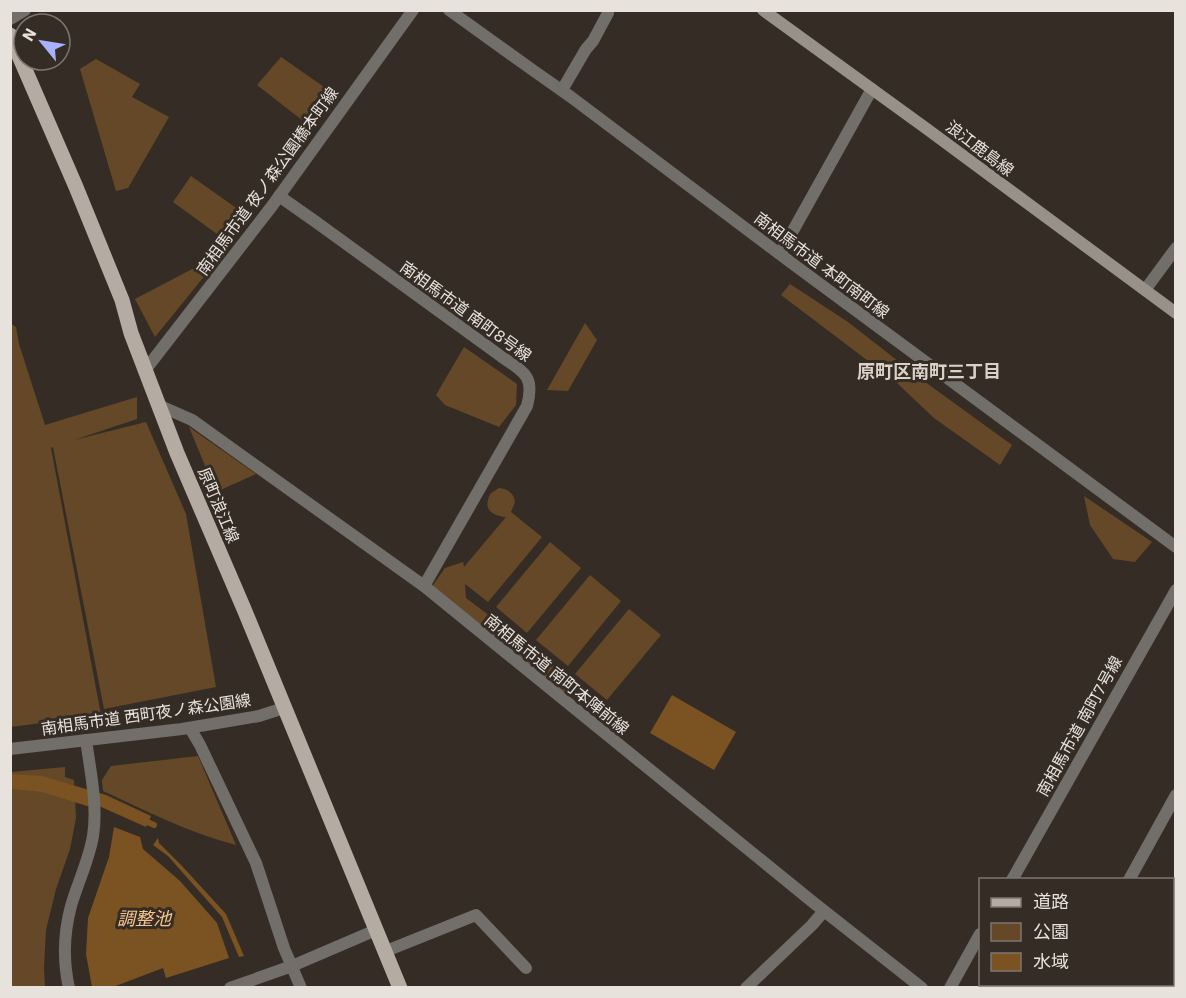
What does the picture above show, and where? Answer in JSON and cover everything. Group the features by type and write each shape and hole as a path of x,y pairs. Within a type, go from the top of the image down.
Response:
{"main road":[{"name":"浪江鹿島線","path":"764,10 1176,313"},
{"name":"原町浪江線","path":"11,35 104,254 158,405 400,987"}],"street":[{"path":"10,19 25,10"},
{"name":"南相馬市道 夜ノ森公園橋本町線","path":"146,369 279,196 413,10"},
{"name":"南相馬市道 本町南町線","path":"449,10 562,90 1176,547"},
{"path":"562,90 586,48 593,42 608,13"},
{"path":"780,254 872,90"},
{"name":"南相馬市道 南町8号線","path":"279,196 523,371 527,379 529,396 527,406 424,586"},
{"path":"1144,290 1176,248"},
{"name":"南相馬市道 南町本陣前線","path":"158,405 192,420 424,586 824,911 922,987"},
{"name":"南相馬市道 南町7号線","path":"1012,878 1176,590"},
{"name":"南相馬市道 西町夜ノ森公園線","path":"10,749 190,728 260,716 284,708"},
{"path":"190,728 256,863 284,948 301,987"},
{"path":"69,987 65,952 67,924 94,832 93,789 86,740"},
{"path":"1130,878 1176,795"},
{"path":"746,987 824,911"},
{"path":"386,951 476,915 526,968"},
{"path":"230,987 292,966 376,930"},
{"path":"950,987 979,937"}],"green space":[{"path":"281,57 337,96 311,127 257,85"},
{"path":"96,59 140,84 132,97 169,117 128,188 116,191 80,69"},
{"path":"191,176 249,217 228,242 173,202"},
{"path":"196,267 206,274 155,337 135,299"},
{"path":"790,284 848,322 921,379 1012,445 1000,465 934,418 896,382 781,295"},
{"path":"10,323 16,327 19,344 45,425 137,397 137,419 74,440 146,422 186,514 216,687 104,709 53,447 51,448 101,715 11,727"},
{"path":"585,323 597,340 568,391 547,390"},
{"path":"464,347 517,384 516,405 499,427 445,405 436,395"},
{"path":"189,427 256,474 216,492"},
{"path":"499,488 508,490 513,496 515,502 511,512 542,537 488,602 465,584 466,598 580,684 568,697 440,594 433,585 445,568 463,562 464,567 506,517 492,513 487,503 491,493"},
{"path":"1084,496 1152,542 1135,562 1113,559 1090,525"},
{"path":"550,542 581,568 527,633 496,607"},
{"path":"590,575 621,601 568,666 536,640"},
{"path":"629,609 661,635 607,700 575,674"},
{"path":"198,756 236,845 185,828 103,791 102,780 111,766"},
{"path":"65,767 65,777 74,780 76,818 70,849 56,889 46,930 45,987 11,988 11,772"}],"water":[{"path":"672,695 736,732 714,770 650,733"},
{"path":"10,774 42,776 106,795 151,816 146,827 99,806 87,806 42,792 11,789"},
{"name":"調整池","path":"114,827 140,837 143,849 180,881 217,923 229,958 166,978 163,968 113,987 92,987 86,954 88,918 109,857"},
{"path":"158,838 159,843 226,914 244,956 239,957 222,917 168,856 153,845"}],"waterway":[{"path":"141,819 154,825"}],"district":[{"name":"原町区南町三丁目","path":"929,371"}]}
